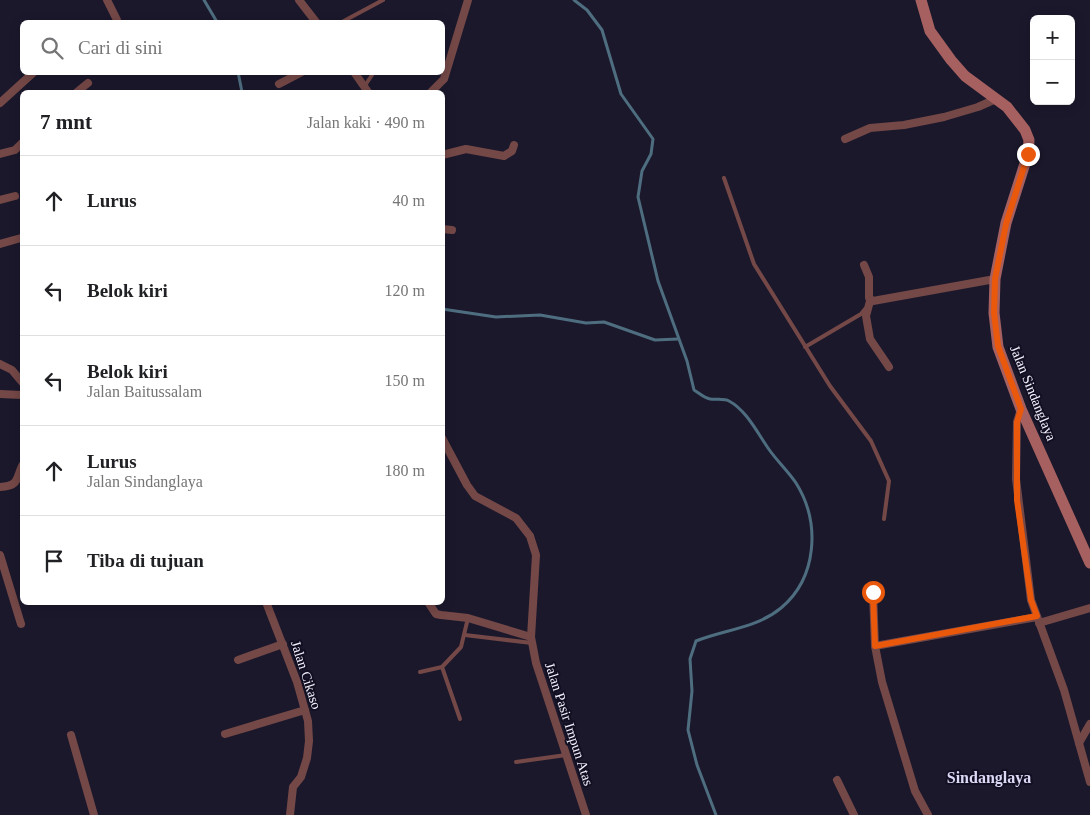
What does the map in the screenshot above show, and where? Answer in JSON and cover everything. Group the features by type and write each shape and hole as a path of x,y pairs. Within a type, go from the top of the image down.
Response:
{"street":[{"path":"107,0 117,20"},
{"path":"299,0 314,20"},
{"path":"445,75 468,0"},
{"name":"Jalan Sindanglaya","path":"921,0 930,31 951,60 965,76 1007,107 1025,130 1029,140 1028,154 1006,224 995,279 994,313 998,346 1021,409 1090,564"},
{"path":"0,103 31,75"},
{"path":"279,84 296,75"},
{"path":"356,75 366,90"},
{"path":"433,90 445,75"},
{"path":"79,90 88,83"},
{"path":"846,140 870,128 904,126 944,117 978,107 996,99"},
{"path":"0,154 15,150 20,145"},
{"path":"445,154 466,149 504,156 512,151 514,145"},
{"path":"0,200 15,196"},
{"path":"445,229 452,230"},
{"path":"0,244 20,238"},
{"path":"864,265 869,277 870,339 889,367"},
{"path":"869,304 995,279"},
{"path":"0,364 12,370 20,380"},
{"path":"0,394 20,395"},
{"path":"1021,409 1017,422 1017,500 1031,600 1064,690 1090,782"},
{"name":"Jalan Pasir Impun Atas","path":"445,445 467,486 475,496 516,518 530,536 536,555 532,640 544,692 567,754 586,815"},
{"path":"0,486 15,482 20,478"},
{"path":"0,555 21,624"},
{"path":"873,592 875,646 904,758 915,791 928,815"},
{"name":"Jalan Cikaso","path":"267,605 306,710 308,749 300,777 293,787 290,815"},
{"path":"430,605 436,614 468,618 532,640"},
{"path":"875,646 1038,620 1090,608"},
{"path":"238,660 283,644"},
{"path":"225,734 306,710"},
{"path":"1079,743 1090,724"},
{"path":"71,735 94,815"},
{"path":"837,780 854,815"}],"lane":[{"path":"346,20 383,0"},
{"path":"366,90 373,75"},
{"path":"724,178 754,264 830,386 871,441 888,481 884,519"},
{"path":"805,347 861,314 869,304"},
{"path":"420,672 442,668 461,647 468,618"},
{"path":"464,635 532,640"},
{"path":"442,668 460,719"},
{"path":"516,762 567,754"}],"waterway":[{"path":"204,0 216,20"},
{"path":"574,0 587,10 602,30 621,94 653,139 651,154 642,171 638,197 658,281 687,361 694,390 704,397 727,400 741,410 751,422 771,452 796,483 804,499 812,532 808,566 802,581 793,596 781,608 772,615 751,624 696,641 690,659 692,691 688,730 697,765 716,815"},
{"path":"239,75 242,90"},
{"path":"445,309 496,317 540,315 586,323 604,322 655,340 678,339"}],"district":[{"name":"Sindanglaya","path":"989,777"}],"route":[{"path":"873,592 875,646 1037,616 1031,600 1017,500 1017,422 1021,409 998,346 994,313 995,279 1006,224 1028,154"}]}
